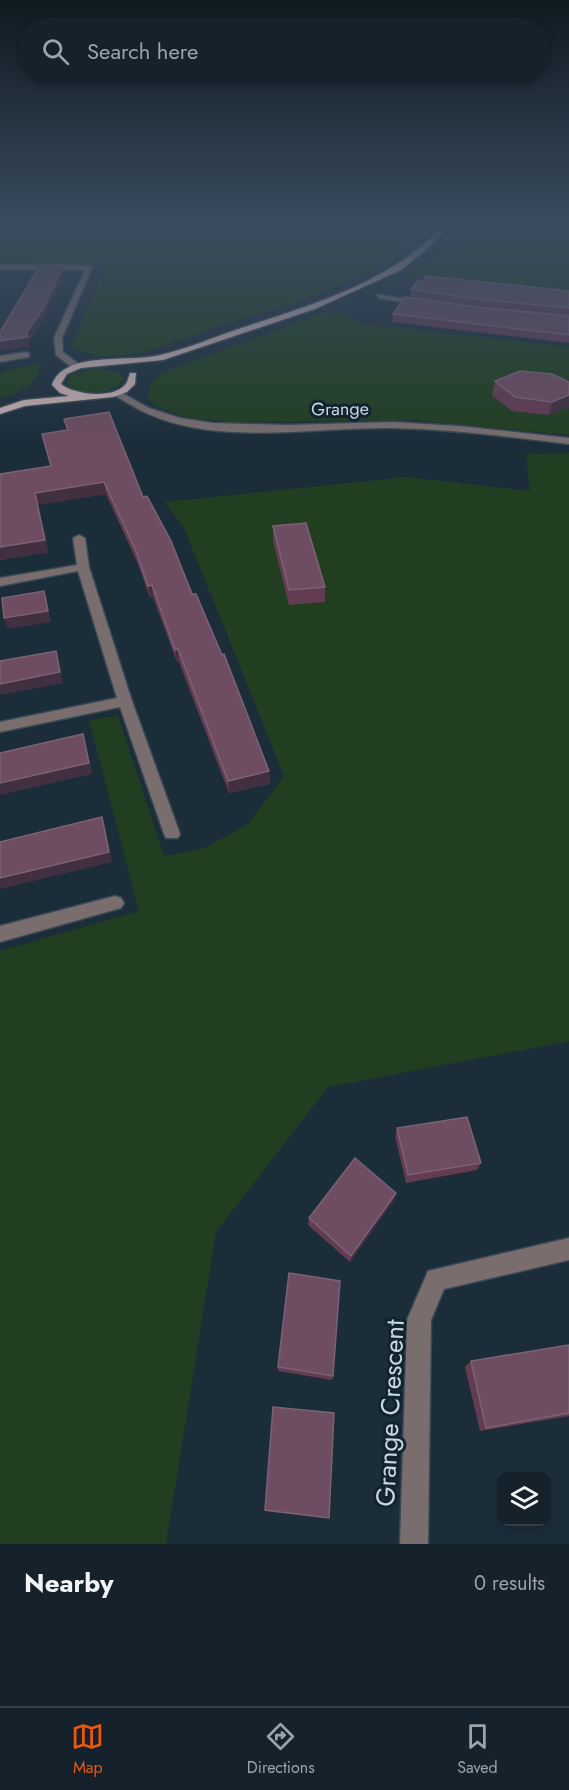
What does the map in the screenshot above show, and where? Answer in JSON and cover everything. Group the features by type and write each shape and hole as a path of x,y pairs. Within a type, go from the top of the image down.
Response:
{"main road":[{"path":"0,411 24,403 56,385 61,375 77,367 160,358 327,301"},
{"path":"24,403 117,393 131,384 134,375 160,358"},
{"path":"105,363 124,367 134,375"},
{"path":"56,385 65,393 85,397"}],"street":[{"path":"75,301 58,338 59,353 77,367"},
{"path":"409,301 432,305"},
{"path":"0,359 26,355"},
{"name":"Grange","path":"117,393 169,418 206,426 432,426 569,441"},
{"path":"79,538 83,567 125,701 172,834"},
{"path":"0,582 83,567"},
{"path":"0,727 125,701"},
{"path":"0,934 115,903"},
{"name":"Grange Crescent","path":"414,1544 419,1320 435,1279 569,1249"}],"green space":[{"path":"91,301 300,301 154,349 129,355 93,354 71,348"},
{"path":"332,310 362,324 569,347 569,435 412,420 230,422 185,417 155,406 148,397 150,385 161,373"},
{"path":"41,363 32,383 15,393 0,398 0,373"},
{"path":"94,368 119,372 124,379 112,389 95,393 78,391 66,382 71,375"},
{"path":"569,453 569,1041 328,1087 216,1232 166,1544 0,1544 0,951 139,911 89,720 118,716 164,856 203,849 248,824 284,776 184,528 165,502 407,477 530,491 526,454"}],"building":[{"path":"18,301 47,301 26,333 28,337 0,341 0,332"},
{"path":"402,301 434,301 569,316 569,335 393,314"},
{"path":"497,301 569,301 569,308"},
{"path":"520,371 552,374 569,382 569,395 552,402 515,397 495,381"},
{"path":"109,412 143,497 147,496 171,541 192,594 196,594 222,655 224,654 269,771 228,781 178,649 175,650 152,585 148,586 136,551 104,482 35,493 45,540 0,547 0,474 51,466 42,434 68,430 64,419"},
{"path":"306,523 325,587 289,590 273,526"},
{"path":"44,591 48,611 4,618 2,598"},
{"path":"56,651 60,672 0,684 0,661"},
{"path":"83,734 89,763 0,783 0,753"},
{"path":"102,817 109,852 0,878 0,842"},
{"path":"467,1117 481,1163 408,1175 397,1128"},
{"path":"355,1158 396,1193 351,1256 309,1218"},
{"path":"289,1273 340,1281 333,1376 278,1367"},
{"path":"569,1345 569,1413 486,1428 471,1361"},
{"path":"273,1407 334,1413 329,1518 265,1510"}]}
